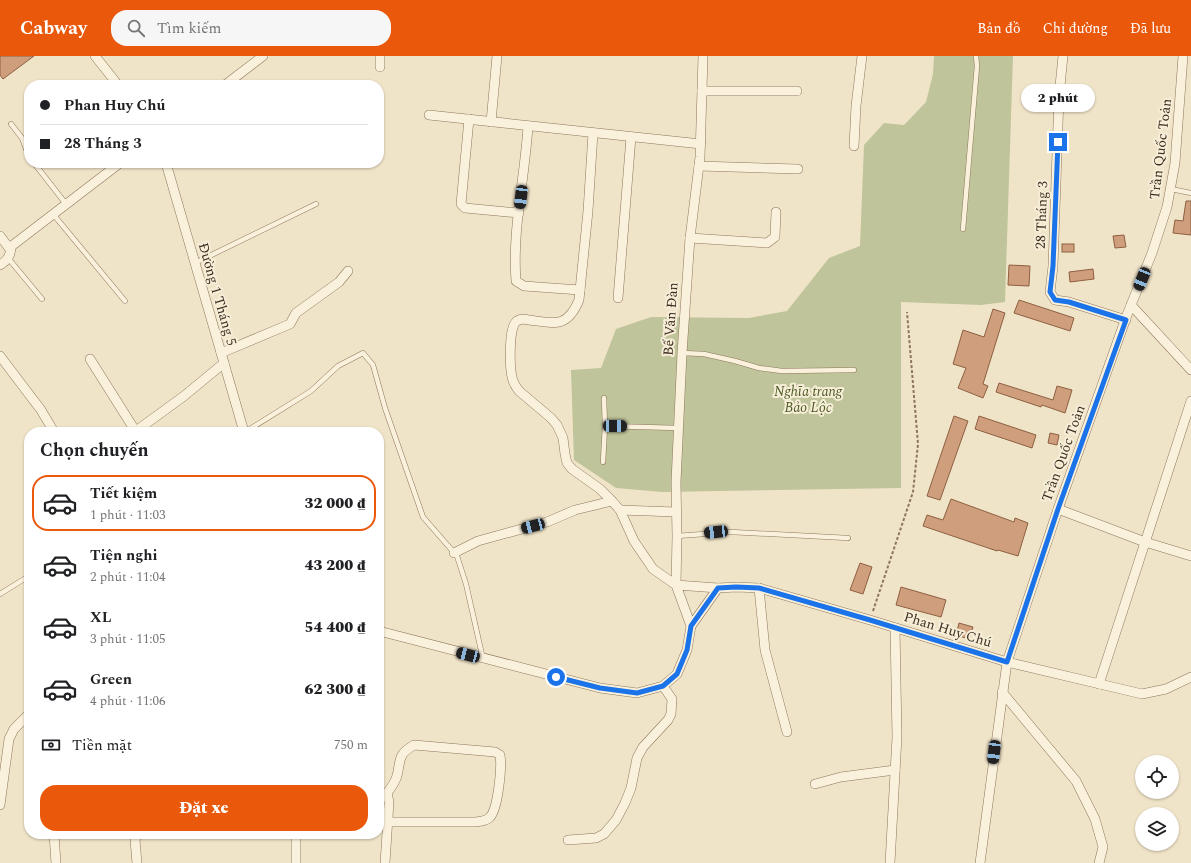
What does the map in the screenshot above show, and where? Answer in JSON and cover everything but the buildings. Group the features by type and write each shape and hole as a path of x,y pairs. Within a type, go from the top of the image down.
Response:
{"street":[{"path":"95,56 114,80"},
{"path":"380,56 380,67"},
{"name":"Bế Văn Đàn","path":"676,585 676,482 678,428 690,238 699,166 704,56"},
{"path":"854,146 856,106 862,56"},
{"name":"28 Tháng 3","path":"1062,56 1059,96 1053,266 1050,292 1055,300 1069,302 1126,320"},
{"name":"Trần Quốc Toản","path":"980,863 1007,662 1058,509 1167,207 1178,133 1183,56"},
{"path":"230,80 259,57"},
{"path":"491,122 494,57"},
{"path":"702,91 797,91"},
{"path":"428,115 700,144"},
{"path":"469,119 461,204 462,207 519,213"},
{"path":"528,126 515,263 516,281 524,286 580,290"},
{"path":"593,133 588,211 579,300 574,311 559,323 553,324 521,319 516,321 512,326 511,332 511,371 515,386 551,418 562,432 567,462 572,469 600,489 612,501 620,510 634,541 653,569 676,585 691,626"},
{"path":"618,298 631,137"},
{"path":"699,166 798,169"},
{"path":"10,247 110,168"},
{"name":"Đường 1 Tháng 5","path":"167,168 243,427"},
{"path":"690,238 767,243 775,237 776,212"},
{"path":"0,236 10,247 11,253 0,265"},
{"path":"221,353 290,324 296,313 339,282 348,271"},
{"path":"1132,305 1191,370"},
{"path":"0,356 41,410 51,427"},
{"path":"90,358 133,427"},
{"path":"143,427 224,363"},
{"path":"1099,684 1191,401"},
{"path":"454,553 478,541 547,522 575,510 612,501"},
{"path":"1058,509 1146,542 1191,556"},
{"path":"620,510 676,512"},
{"name":"Phan Huy Chú","path":"676,585 718,588 759,588 1007,662 1142,694 1166,689 1191,677"},
{"path":"384,633 600,688 637,693 663,686 677,674 687,650 691,626 718,588"},
{"path":"759,588 765,650 787,732"},
{"path":"890,863 896,737 895,628"},
{"path":"568,840 596,838 604,834 616,820 628,796 637,758 643,748 668,720 671,714 672,699 663,686"},
{"path":"1002,692 1076,781 1096,819 1104,847 1099,863"},
{"path":"0,805 9,739 14,729 24,719"},
{"path":"384,793 396,778 400,756 405,750 414,745 495,752 500,755 502,762 498,793 492,816 489,819 476,822 388,822"},
{"path":"815,784 841,777 895,770"},
{"path":"384,795 389,802 385,863"},
{"path":"54,839 56,863"},
{"path":"136,839 137,863"},
{"path":"296,839 296,863"}],"lane":[{"path":"963,229 977,66 976,56"},
{"path":"11,124 22,138 24,143"},
{"path":"38,168 66,204"},
{"path":"1170,190 1191,192"},
{"path":"195,263 316,204"},
{"path":"53,214 125,301"},
{"path":"8,258 42,299"},
{"path":"252,427 311,391 338,366 363,353 374,365 385,408 423,516 457,556 466,584 483,659"},
{"path":"682,353 704,354 759,368 782,371 854,370"},
{"path":"602,462 605,426 604,398"},
{"path":"605,426 678,428"},
{"path":"677,536 731,532 848,538"},
{"path":"0,594 24,579"}],"path":[{"path":"870,620 913,492 918,444 907,312"}],"green space":[{"name":"Nghĩa trang Bảo Lộc","path":"934,56 1013,56 1005,302 981,305 901,302 901,488 662,492 616,488 574,460 571,370 601,368 616,329 651,317 749,318 787,311 829,258 860,246 864,145 884,123 904,125 926,102 933,74"}],"route":[{"path":"556,677 600,688 637,693 663,686 677,674 687,650 691,626 718,588 736,587 759,588 1007,662 1058,509 1126,320 1069,302 1055,300 1050,292 1053,266 1058,142"}]}
